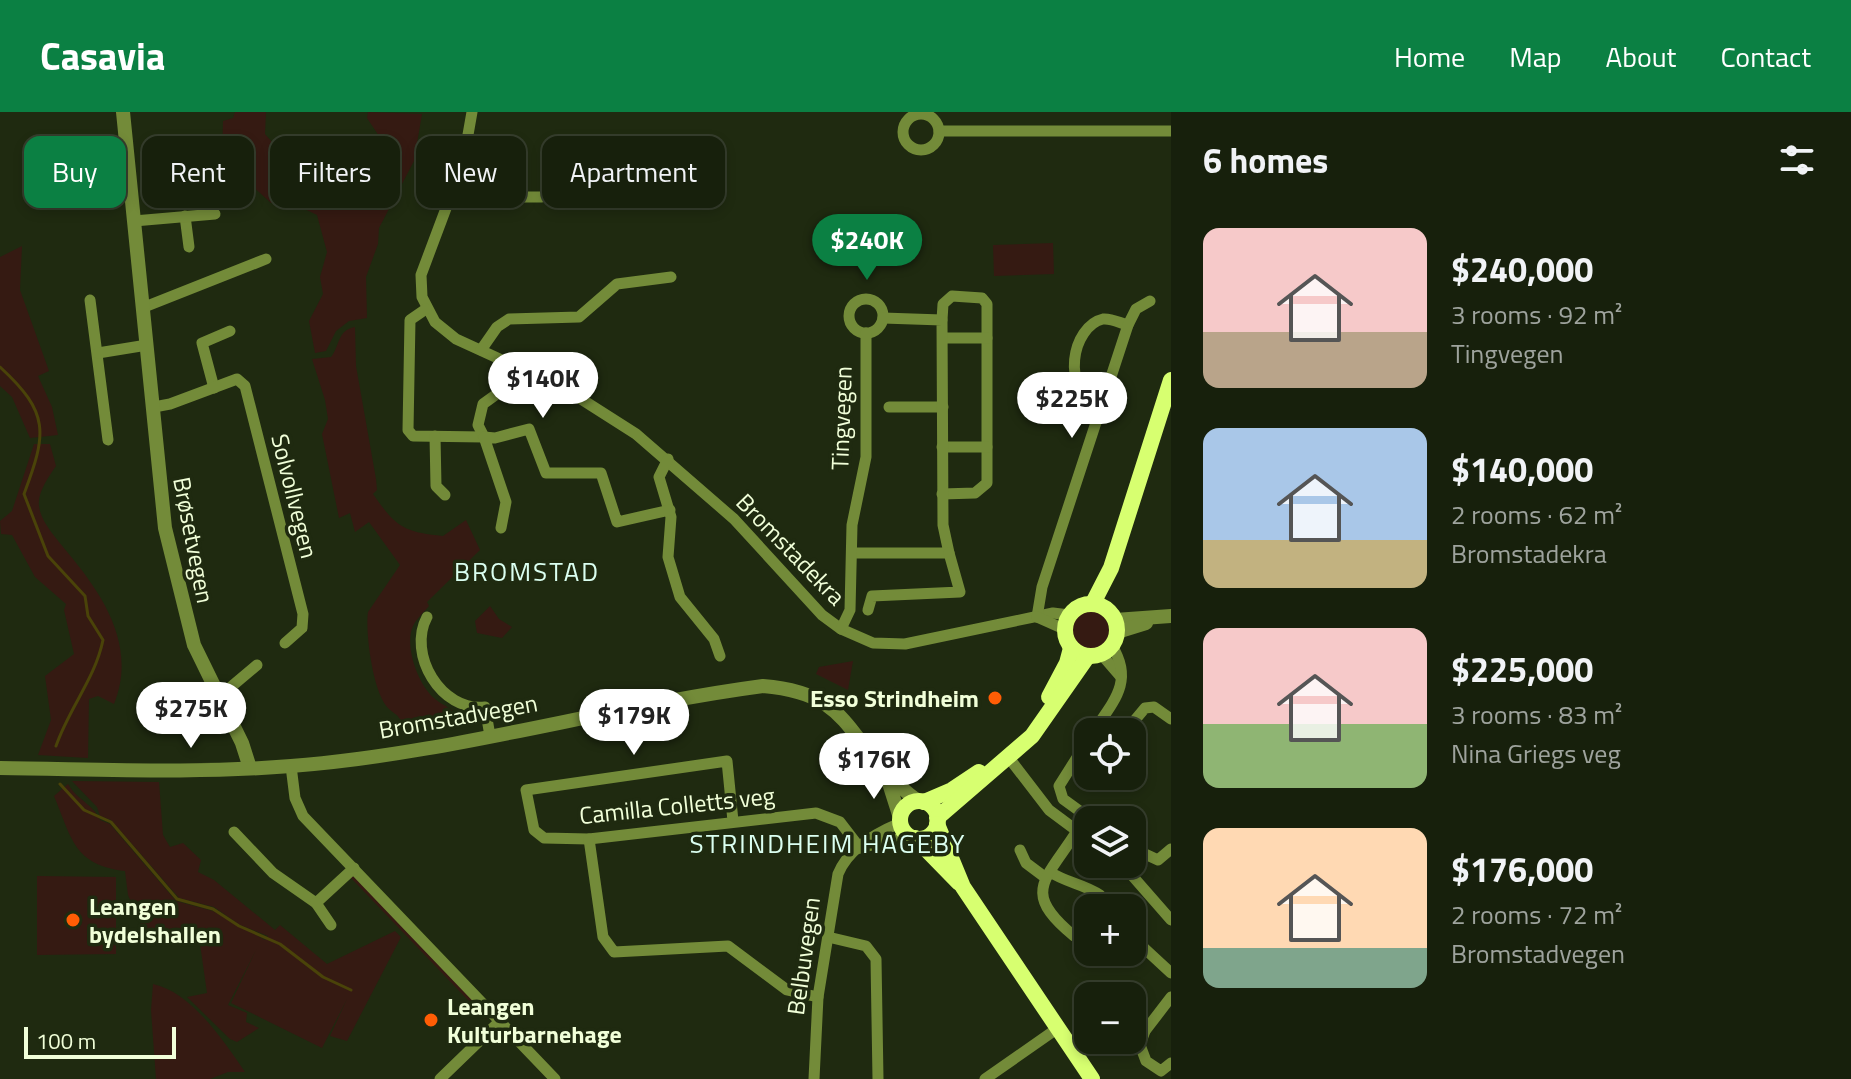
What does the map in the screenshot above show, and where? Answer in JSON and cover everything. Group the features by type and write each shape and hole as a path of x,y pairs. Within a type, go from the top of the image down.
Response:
{"main road":[{"path":"1105,631 1078,606 1066,622 1071,648 1053,691 1016,739 970,778 943,795 906,806 906,829 931,834 937,821 1009,758 1045,720 1105,631 1112,591 1111,568 1166,409 1171,380"},
{"path":"1071,648 1105,631"},
{"path":"921,802 933,808 937,821"},
{"name":"Bromstadvegen","path":"937,821 963,887"},
{"name":"Bromstadvegen","path":"906,829 963,887 1092,1079"}],"street":[{"name":"Brøsetvegen","path":"123,112 162,506 172,563 194,645 237,734 243,768"},
{"path":"469,136 472,112"},
{"path":"939,131 1171,131"},
{"path":"446,208 421,275 426,309 410,320 408,430 413,436 495,438 529,429 546,473 598,471 620,523 670,510"},
{"path":"134,221 215,214"},
{"path":"185,216 189,247"},
{"path":"142,308 266,259"},
{"path":"481,350 497,327 509,319 579,317 617,284 671,277"},
{"path":"868,610 872,596 960,592 943,525 942,494 942,447 944,338 942,320 946,300 952,296 982,298 987,304 984,488 975,493 942,494"},
{"path":"90,300 108,440"},
{"name":"Tingvegen","path":"873,301 882,310 883,318 878,328 866,333 851,323 854,305 873,301"},
{"path":"1037,617 1042,587 1128,325 1136,309 1150,301"},
{"name":"Bromstadekra","path":"426,309 448,334 591,404 668,459 734,519 822,615 863,640 895,645 1037,617 1066,622"},
{"name":"Tingvegen","path":"883,318 942,320"},
{"path":"1101,407 1088,400 1079,389 1074,375 1075,359 1084,338 1097,322 1108,319 1128,325"},
{"path":"214,388 202,343 230,331"},
{"name":"Tingvegen","path":"841,629 850,610 853,514 867,445 866,333"},
{"path":"944,338 987,338"},
{"path":"98,353 147,345"},
{"path":"501,528 506,502 478,425 483,404 508,386 519,368"},
{"name":"Solvollvegen","path":"154,407 237,379 245,386 303,614 302,628 285,643"},
{"name":"Tingvegen","path":"889,407 943,407"},
{"path":"435,436 436,486 445,495"},
{"path":"942,447 987,447"},
{"path":"668,459 659,477 670,510 668,557 680,597 714,639 720,656"},
{"path":"852,553 949,553"},
{"path":"1104,718 1118,694 1120,676 1105,631 1143,626 1150,620 1171,616"},
{"path":"427,617 420,640 431,678 439,689 467,706 485,707 490,736"},
{"path":"219,697 257,665"},
{"name":"Bromstadvegen","path":"0,768 291,766 414,751 739,689 785,688 822,701 842,715 886,773 921,802"},
{"path":"1137,718 1145,708 1154,707 1171,719"},
{"path":"1009,758 1042,803 1074,829"},
{"name":"Camilla Colletts veg","path":"733,821 727,761 526,790 534,830 544,838 589,839 816,813 840,822 860,848"},
{"path":"1074,762 1059,786 1063,799 1074,807"},
{"path":"291,766 295,798 303,816 555,1079"},
{"name":"Bromstadvegen","path":"886,773 906,829"},
{"name":"Belbuvegen","path":"814,1079 818,997 838,874 845,859 860,848 906,829"},
{"path":"234,832 270,870 316,903 331,925"},
{"path":"1074,836 1048,875 1044,908 1074,936"},
{"path":"589,839 603,937 614,952 728,946 744,954 782,987 818,997"},
{"path":"1146,854 1158,860 1171,849"},
{"path":"1020,850 1026,863 1071,885 1084,885 1098,894"},
{"path":"316,903 354,868"},
{"path":"1134,878 1171,920"},
{"path":"828,937 871,948 876,959 878,1079"},
{"path":"1146,950 1171,973"},
{"path":"1146,1030 1171,997"},
{"path":"440,1079 499,1022"},
{"path":"985,1079 1058,1028"},
{"path":"1143,1054 1146,1061 1164,1071 1171,1063"}],"shaded area":[{"path":"235,112 266,112 265,134 270,140 270,202 254,187 254,136 223,136 223,121 233,118"},
{"path":"368,112 422,114 414,161 400,188 400,136 379,136 367,118"},
{"path":"302,208 389,208 379,228 378,244 366,277 367,318 349,321 336,331 326,351 315,353 309,321 323,294 320,277 327,252 317,215"},
{"path":"1053,243 1054,274 994,276 993,245"},
{"path":"22,246 20,290 49,371 38,376 52,407 58,435 30,438 12,397 0,386 0,257"},
{"path":"355,327 356,366 376,479 377,490 373,494 395,521 409,530 443,536 466,520 480,550 427,602 429,606 414,623 411,634 411,654 423,684 434,698 456,714 461,723 402,735 396,729 401,721 383,702 379,691 371,663 367,621 368,612 400,565 369,522 355,532 350,513 339,518 322,434 328,419 325,400 312,359 331,357 345,331"},
{"path":"34,444 50,444 56,466 40,496 43,519 94,587 113,623 119,643 122,662 114,704 98,696 89,699 88,758 38,755 51,720 45,676 74,654 64,610 66,604 35,577 12,535 1,534 0,521 12,511"},
{"path":"490,606 499,619 512,627 502,638 477,633 475,621"},
{"path":"1090,611 1103,617 1109,630 1103,643 1090,649 1077,643 1071,630 1077,617"},
{"path":"853,661 848,690 816,674 819,667"},
{"path":"72,781 159,782 163,835 170,847 183,843 201,860 198,872 214,880 275,930 280,925 327,964 395,931 401,937 347,1041 330,1036 347,999 322,1048 231,1003 257,948 228,1005 247,1013 246,1022 259,1028 237,1042 230,1039 187,997 207,993 199,937 146,936 128,895 125,871 108,868 85,856 71,837 54,796 68,784 100,820 110,824 176,901 213,911 265,940 268,936 240,925 214,907 179,898 111,820 100,816 97,807"},
{"path":"37,876 116,877 116,954 37,955"},
{"path":"349,876 355,877 485,1012 487,1020"},
{"path":"153,984 167,989 193,1007 217,1033 245,1072 228,1072 210,1079 156,1079 151,1010"}],"waterway":[{"path":"0,367 28,398 36,411 39,425 37,455 24,494 48,556 85,596 88,616 103,640 94,668 56,746"},
{"path":"60,784 84,810 111,822 177,899 213,909 239,926 280,944 323,977 351,990"}],"place":[{"name":"Esso Strindheim","path":"995,698"},
{"name":"Leangen bydelshallen","path":"73,920"},
{"name":"Leangen Kulturbarnehage","path":"431,1020"}],"district":[{"name":"BROMSTAD","path":"527,571"},
{"name":"STRINDHEIM HAGEBY","path":"828,843"}]}
